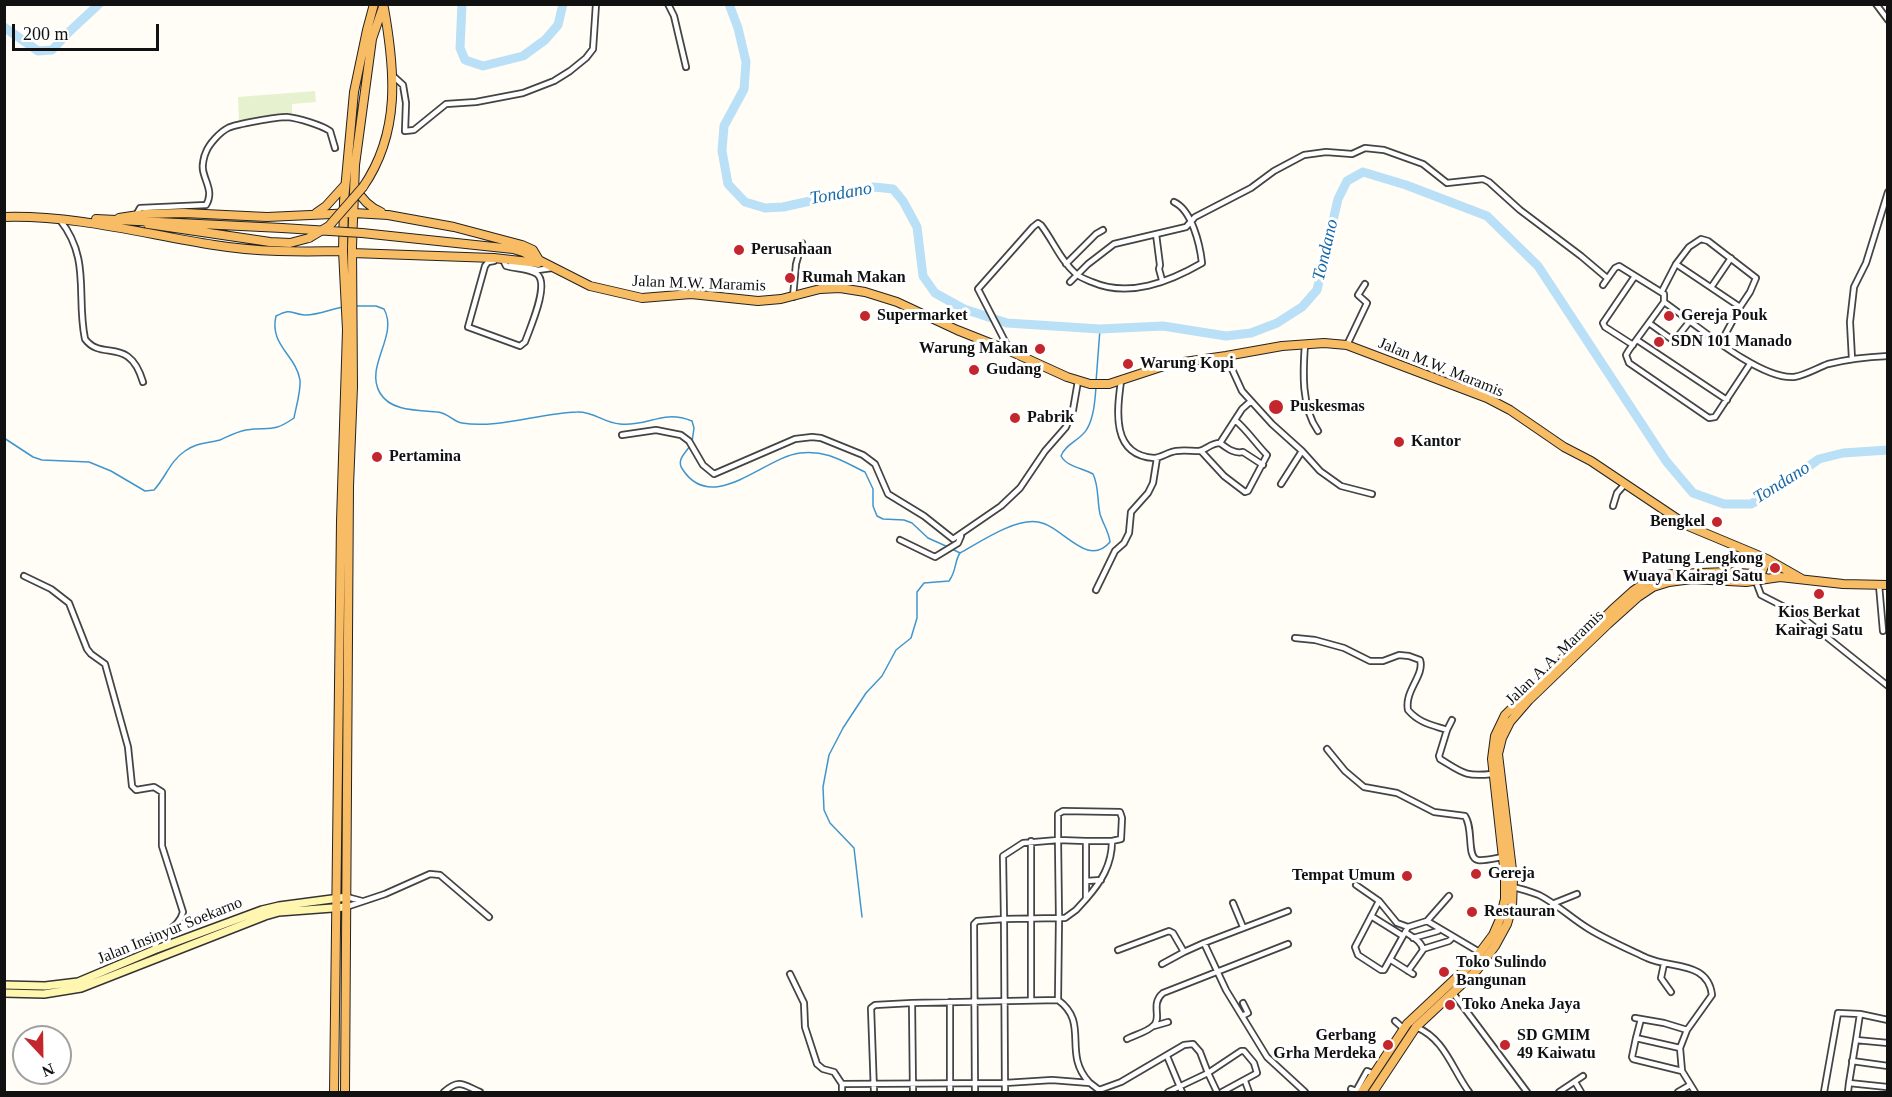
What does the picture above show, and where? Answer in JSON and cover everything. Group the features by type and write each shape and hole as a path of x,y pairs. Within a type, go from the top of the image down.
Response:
{"highway":[{"path":"349,278 343,251 345,185 354,92 374,4"},
{"path":"128,219 172,228 290,243 309,238 329,225 363,187 383,153 387,138 392,98 392,75 384,5"},
{"path":"345,1092 350,460 349,278 357,139 370,66 372,39 384,5"},
{"path":"354,180 361,198 373,209 388,215"},
{"path":"311,215 322,210 345,185"},
{"path":"119,218 184,213 267,217 344,213 388,215 454,227 522,245 532,250 546,264"},
{"path":"4,217 70,219 268,252 343,251"},
{"path":"70,219 119,218 398,236 499,247 523,252 546,264"},
{"path":"352,253 511,259 546,264"},
{"name":"Jalan M.W. Maramis","path":"546,264 598,289 642,298 691,294 758,301 793,297 830,288 865,292 897,302 957,330 1090,384 1102,385 1121,381 1170,364 1282,346 1324,343 1347,345 1487,398 1510,410 1688,526 1767,559 1802,579"},
{"path":"334,1092 340,521 349,415"},
{"path":"1759,577 1767,559"},
{"path":"1362,1092 1404,1029 1481,953 1493,935 1503,907 1505,876 1492,774 1493,743 1497,728 1505,715 1528,691 1606,621 1632,591 1657,576 1728,572 1759,577 1883,585"},
{"name":"Jalan A.A. Maramis","path":"1373,1092 1416,1027 1477,970 1495,946 1507,924 1512,908 1513,887 1498,761 1502,738 1510,722 1529,699 1606,621"},
{"path":"1376,1071 1386,1073"}],"main road":[{"name":"Jalan Insinyur Soekarno","path":"4,985 45,986 78,982 154,950 262,910 346,897"},
{"name":"Jalan Insinyur Soekarno","path":"4,993 44,994 81,988 265,916 279,912 346,907"}],"street":[{"path":"392,75 403,85 406,103 405,131 414,130 446,104 476,102 529,91 564,75 591,53 594,43 596,4"},
{"path":"668,4 674,16 686,67"},
{"path":"1876,4 1887,20"},
{"path":"136,215 140,208 208,203 209,190 203,168 206,151 231,127 279,118 294,118 325,127 330,131 334,148"},
{"path":"1070,282 1114,244 1186,227 1195,217 1251,188 1296,158 1326,152 1352,153 1365,148 1378,149 1423,164 1447,183 1483,179 1489,182 1520,210 1607,278"},
{"path":"1852,359 1850,322 1854,287 1866,263 1887,192"},
{"path":"1010,351 979,292 980,286 1033,226 1038,223 1044,229 1058,254 1077,275 1106,287 1126,290 1141,288 1202,263 1191,223 1182,207 1174,202"},
{"path":"58,218 69,231 79,261 85,339 93,346 129,357 138,366 143,382"},
{"path":"1066,264 1096,234 1103,231"},
{"path":"1156,234 1162,280"},
{"path":"1662,291 1689,247 1701,239 1708,241 1756,278 1720,344"},
{"path":"793,297 796,264 802,243"},
{"path":"1712,286 1731,258"},
{"path":"504,262 506,266 537,274 541,278 543,290 525,342 520,346 468,327 485,266 488,262 495,261 504,262 538,270 546,264"},
{"path":"1677,264 1740,307"},
{"path":"1603,285 1619,266 1662,291 1664,302 1626,355 1629,363 1709,418 1715,417 1750,364"},
{"path":"1635,276 1603,323 1605,327 1635,342 1727,400"},
{"path":"1347,345 1366,303 1358,295 1365,284"},
{"path":"1664,302 1750,364 1784,376 1801,375 1826,365 1852,359 1887,356"},
{"path":"1649,323 1674,341 1690,321"},
{"path":"1305,344 1303,372 1312,421 1318,431"},
{"path":"1226,356 1238,382 1251,401 1320,471 1333,482 1372,494"},
{"path":"622,435 656,430 681,435 689,441 709,472 716,473 795,439 821,438 863,455 875,464 888,494 933,522 950,538 956,538 1001,506 1020,488 1045,451 1062,432 1073,410 1078,381"},
{"path":"1121,381 1118,413 1120,432 1124,442 1137,453 1157,458 1177,451 1201,451 1212,443 1220,443 1233,451 1243,452 1263,465"},
{"path":"1220,443 1242,409 1251,401"},
{"path":"1201,451 1224,476 1245,492 1248,491 1267,455 1244,427 1235,420"},
{"path":"1281,484 1302,451"},
{"path":"1096,590 1115,551 1124,543 1129,533 1131,512 1148,493 1153,483 1157,458"},
{"path":"1613,506 1617,493 1625,484"},
{"path":"900,540 934,557 958,543 962,534"},
{"path":"24,576 51,588 69,603 87,649 105,664 128,747 132,786 136,790 154,787 162,792 162,846 183,912 180,921 157,939 154,950"},
{"path":"1759,577 1761,595 1798,614 1887,686"},
{"path":"1883,585 1883,631"},
{"path":"1294,638 1315,640 1344,648 1370,661 1383,662 1399,655 1420,660 1422,665 1408,696 1407,709 1417,719 1448,730"},
{"path":"1452,720 1439,756 1440,759 1462,773 1472,776 1492,774"},
{"path":"1327,749 1345,771 1364,787 1397,793 1434,812 1464,816 1470,827 1471,852 1474,858 1478,860 1503,857"},
{"path":"1005,1092 1003,856 1023,843 1031,841 1058,840 1112,841 1121,838 1120,812 1059,812 1058,814 1058,840 1059,918 1058,1000"},
{"path":"1030,1000 1031,841"},
{"path":"1086,841 1086,899"},
{"path":"975,1092 974,924 977,921 1004,919 1065,918 1076,910 1101,880 1110,861 1112,841"},
{"path":"346,907 385,894 430,874 440,875 489,917"},
{"path":"1086,881 1101,880"},
{"path":"1356,885 1379,901 1405,932"},
{"path":"1513,887 1539,895 1592,931 1647,958 1664,964 1697,970 1706,978 1711,986 1712,995 1687,1029 1680,1048 1682,1071 1695,1092"},
{"path":"1552,904 1577,894"},
{"path":"1379,901 1355,947 1358,955 1381,970 1386,969 1405,932 1427,921 1449,896"},
{"path":"346,897 362,901"},
{"path":"1233,903 1244,927"},
{"path":"1162,964 1204,943 1287,911"},
{"path":"1371,916 1405,932 1421,943 1423,949"},
{"path":"1427,921 1481,953"},
{"path":"1413,938 1438,932 1440,929"},
{"path":"1118,950 1169,931 1173,933 1184,952"},
{"path":"1391,960 1411,972 1423,949 1453,937"},
{"path":"1204,943 1226,990 1270,1060 1305,1092"},
{"path":"1154,1026 1156,1004 1160,995 1288,944"},
{"path":"1664,964 1660,978 1671,992"},
{"path":"790,974 804,1003 805,1027 818,1064 823,1069 834,1072 842,1084 842,1092"},
{"path":"1453,993 1526,1092"},
{"path":"874,1092 871,1008 874,1005 1004,1000 1058,1000 1068,1007 1073,1015 1077,1062 1090,1083 1100,1091 1121,1082 1184,1045 1193,1044 1200,1052 1217,1092"},
{"path":"950,1002 950,1092"},
{"path":"912,1003 913,1092"},
{"path":"1243,1003 1248,1013"},
{"path":"1242,1016 1256,1010"},
{"path":"1824,1092 1838,1013 1860,1014 1887,1020"},
{"path":"1848,1092 1860,1014"},
{"path":"1682,1071 1633,1059 1638,1019 1687,1029"},
{"path":"1395,1021 1404,1029"},
{"path":"1127,1039 1168,1022"},
{"path":"1416,1027 1439,1044 1469,1092"},
{"path":"1636,1038 1680,1048"},
{"path":"1856,1040 1887,1043"},
{"path":"1168,1092 1208,1073 1243,1051 1258,1071 1245,1081 1222,1092"},
{"path":"1167,1056 1182,1092"},
{"path":"1852,1061 1887,1065"},
{"path":"1351,1089 1356,1091 1367,1071 1376,1071"},
{"path":"1559,1092 1583,1076"},
{"path":"842,1084 1005,1083 1052,1080 1090,1083"},
{"path":"1245,1081 1249,1092"},
{"path":"1575,1082 1581,1092"},
{"path":"444,1092 459,1083 480,1092"},
{"path":"1849,1083 1887,1088"},
{"path":"1678,1092 1690,1085"}],"green space":[{"path":"315,91 316,102 292,104 292,115 239,121 238,97"}],"waterway":[{"path":"4,27 38,51 52,50 99,4"},
{"name":"Tondano","path":"462,4 460,48 465,60 483,66 523,56 545,40 558,25 563,4"},
{"name":"Tondano","path":"729,4 738,28 746,62 744,89 724,126 722,151 728,184 745,202 765,208 783,207 874,187 893,189 903,201 917,227 923,276 935,293 964,309 1007,323 1100,329 1163,326 1226,336 1251,333 1277,323 1302,307 1317,290 1338,199 1347,181 1363,172 1406,185 1487,216 1538,266 1666,461 1693,493 1724,504 1751,504 1774,491 1819,459 1843,453 1888,450"},
{"path":"357,306 376,306 384,309 387,330 378,362 376,383 385,399 398,407 438,412 459,422 476,424 577,412 588,413 620,424 639,423 663,417 681,418 692,421 694,428 692,442"},
{"path":"4,438 33,457 42,460 89,462 111,471 145,491 154,490 176,459 190,448 242,431 275,428 294,418 300,380 298,371 276,335 276,316 288,312 313,314 343,307"},
{"path":"1096,382 1100,329"},
{"path":"862,917 854,848 830,823 824,810 823,787 829,755 843,728 866,693 882,676 896,650 911,638 917,618 917,592 924,583 949,581 960,553 1008,527 1029,522 1047,525 1084,549 1093,551 1101,549 1110,542 1100,514 1093,474 1071,465 1061,456 1066,448 1087,429 1093,414 1096,387"},
{"path":"690,446 682,458 681,467 695,482 709,487 740,480 786,457 800,453 818,453 834,457 865,472 873,489 873,506 877,516 912,523 928,538 948,547"},
{"path":"952,549 960,553"}],"place":[{"name":"Perusahaan","path":"739,250"},
{"name":"Rumah Makan","path":"790,278"},
{"name":"Supermarket","path":"865,316"},
{"name":"Gereja Pouk","path":"1669,316"},
{"name":"SDN 101 Manado","path":"1659,342"},
{"name":"Warung Makan","path":"1040,349"},
{"name":"Warung Kopi","path":"1128,364"},
{"name":"Gudang","path":"974,370"},
{"name":"Puskesmas","path":"1276,407"},
{"name":"Pabrik","path":"1015,418"},
{"name":"Kantor","path":"1399,442"},
{"name":"Pertamina","path":"377,457"},
{"name":"Bengkel","path":"1717,522"},
{"name":"Patung Lengkong Wuaya Kairagi Satu","path":"1775,568"},
{"name":"Kios Berkat Kairagi Satu","path":"1819,594"},
{"name":"Gereja","path":"1476,874"},
{"name":"Tempat Umum","path":"1407,876"},
{"name":"Restauran","path":"1472,912"},
{"name":"Toko Sulindo Bangunan","path":"1444,972"},
{"name":"Toko Aneka Jaya","path":"1450,1005"},
{"name":"Gerbang Grha Merdeka","path":"1388,1045"},
{"name":"SD GMIM 49 Kaiwatu","path":"1505,1045"}]}
